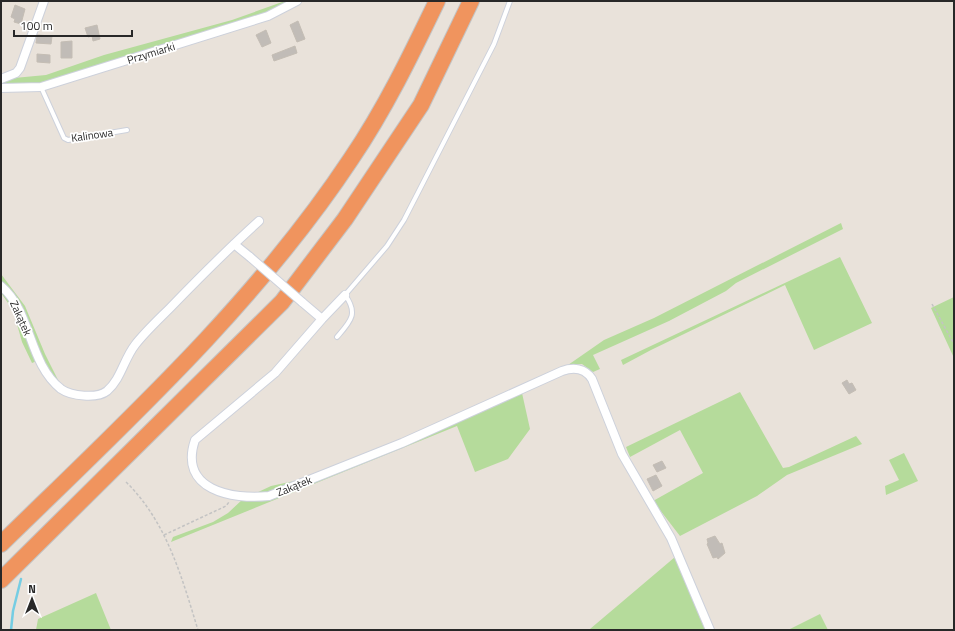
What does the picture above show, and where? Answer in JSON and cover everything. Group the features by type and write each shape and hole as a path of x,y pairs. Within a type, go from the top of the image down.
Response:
{"highway":[{"path":"1,544 175,373 256,283 303,225 351,159 390,97 437,1"},
{"path":"1,580 282,302 345,219 421,105 471,1"}],"street":[{"path":"1,79 16,73 20,68 44,1"},
{"name":"Przymiarki","path":"1,88 41,87 268,16 297,1"},
{"name":"Zakątek","path":"1,286 8,292 18,308 38,360 61,389 81,397 106,392 118,379 134,346 198,279 259,221"},
{"path":"234,244 322,319"},
{"name":"Zakątek","path":"345,295 275,373 195,440 192,449 191,464 199,478 210,488 234,496 249,498 269,496 402,443 569,368 580,369 588,374 622,454 671,538 710,630"}],"lane":[{"name":"Zakątek","path":"345,295 387,246 420,192 494,44 510,1"},
{"name":"Kalinowa","path":"41,87 64,138 68,140 127,130"},
{"path":"337,337 347,325 353,312 352,304 345,295"}],"path":[{"path":"932,304 954,344"},
{"path":"126,482 153,515 164,535 180,572 198,630"},
{"path":"164,535 226,506 234,496"}],"green space":[{"path":"285,1 291,1 262,15 41,84 1,86 1,82 14,78 46,75 104,55 232,20"},
{"path":"841,223 843,229 736,283 726,291 669,321 593,355 600,369 593,372 582,364 568,365 604,340 654,318"},
{"path":"840,257 872,323 814,350 785,285 623,365 621,360"},
{"path":"1,274 25,306 45,354 62,388 46,370 1,283"},
{"path":"1,288 8,293 37,361 32,363 22,342 13,310 1,293"},
{"path":"954,297 954,358 931,308"},
{"path":"568,365 522,393 530,429 508,459 475,472 457,426 171,542 173,537 213,522 228,513 243,499 271,486 308,478 453,417"},
{"path":"740,392 783,468 789,467 856,436 862,444 787,475 757,496 680,536 653,501 703,473 680,430 630,457 626,447"},
{"path":"904,453 918,481 886,495 885,486 899,480 889,460"},
{"path":"675,557 705,630 588,630 590,629"},
{"path":"96,593 111,630 36,630 38,619"},
{"path":"820,614 828,630 788,630"}],"building":[{"path":"15,5 25,9 21,24 14,22 15,19 11,17"},
{"path":"298,21 305,39 297,42 290,25"},
{"path":"97,25 100,39 93,41 92,36 88,37 85,28"},
{"path":"266,30 271,43 262,47 256,35"},
{"path":"37,35 52,36 51,44 36,43"},
{"path":"72,41 72,58 61,58 61,42"},
{"path":"295,46 297,53 274,61 272,55"},
{"path":"37,54 50,55 50,63 37,62"},
{"path":"847,380 849,384 852,383 856,390 849,394 842,383"},
{"path":"662,461 666,468 657,472 653,465"},
{"path":"656,475 662,486 653,491 647,479"},
{"path":"715,536 720,544 722,543 725,553 718,559 717,557 713,558 707,544 707,539"}],"waterway":[{"path":"11,630 13,611 21,579"}]}
